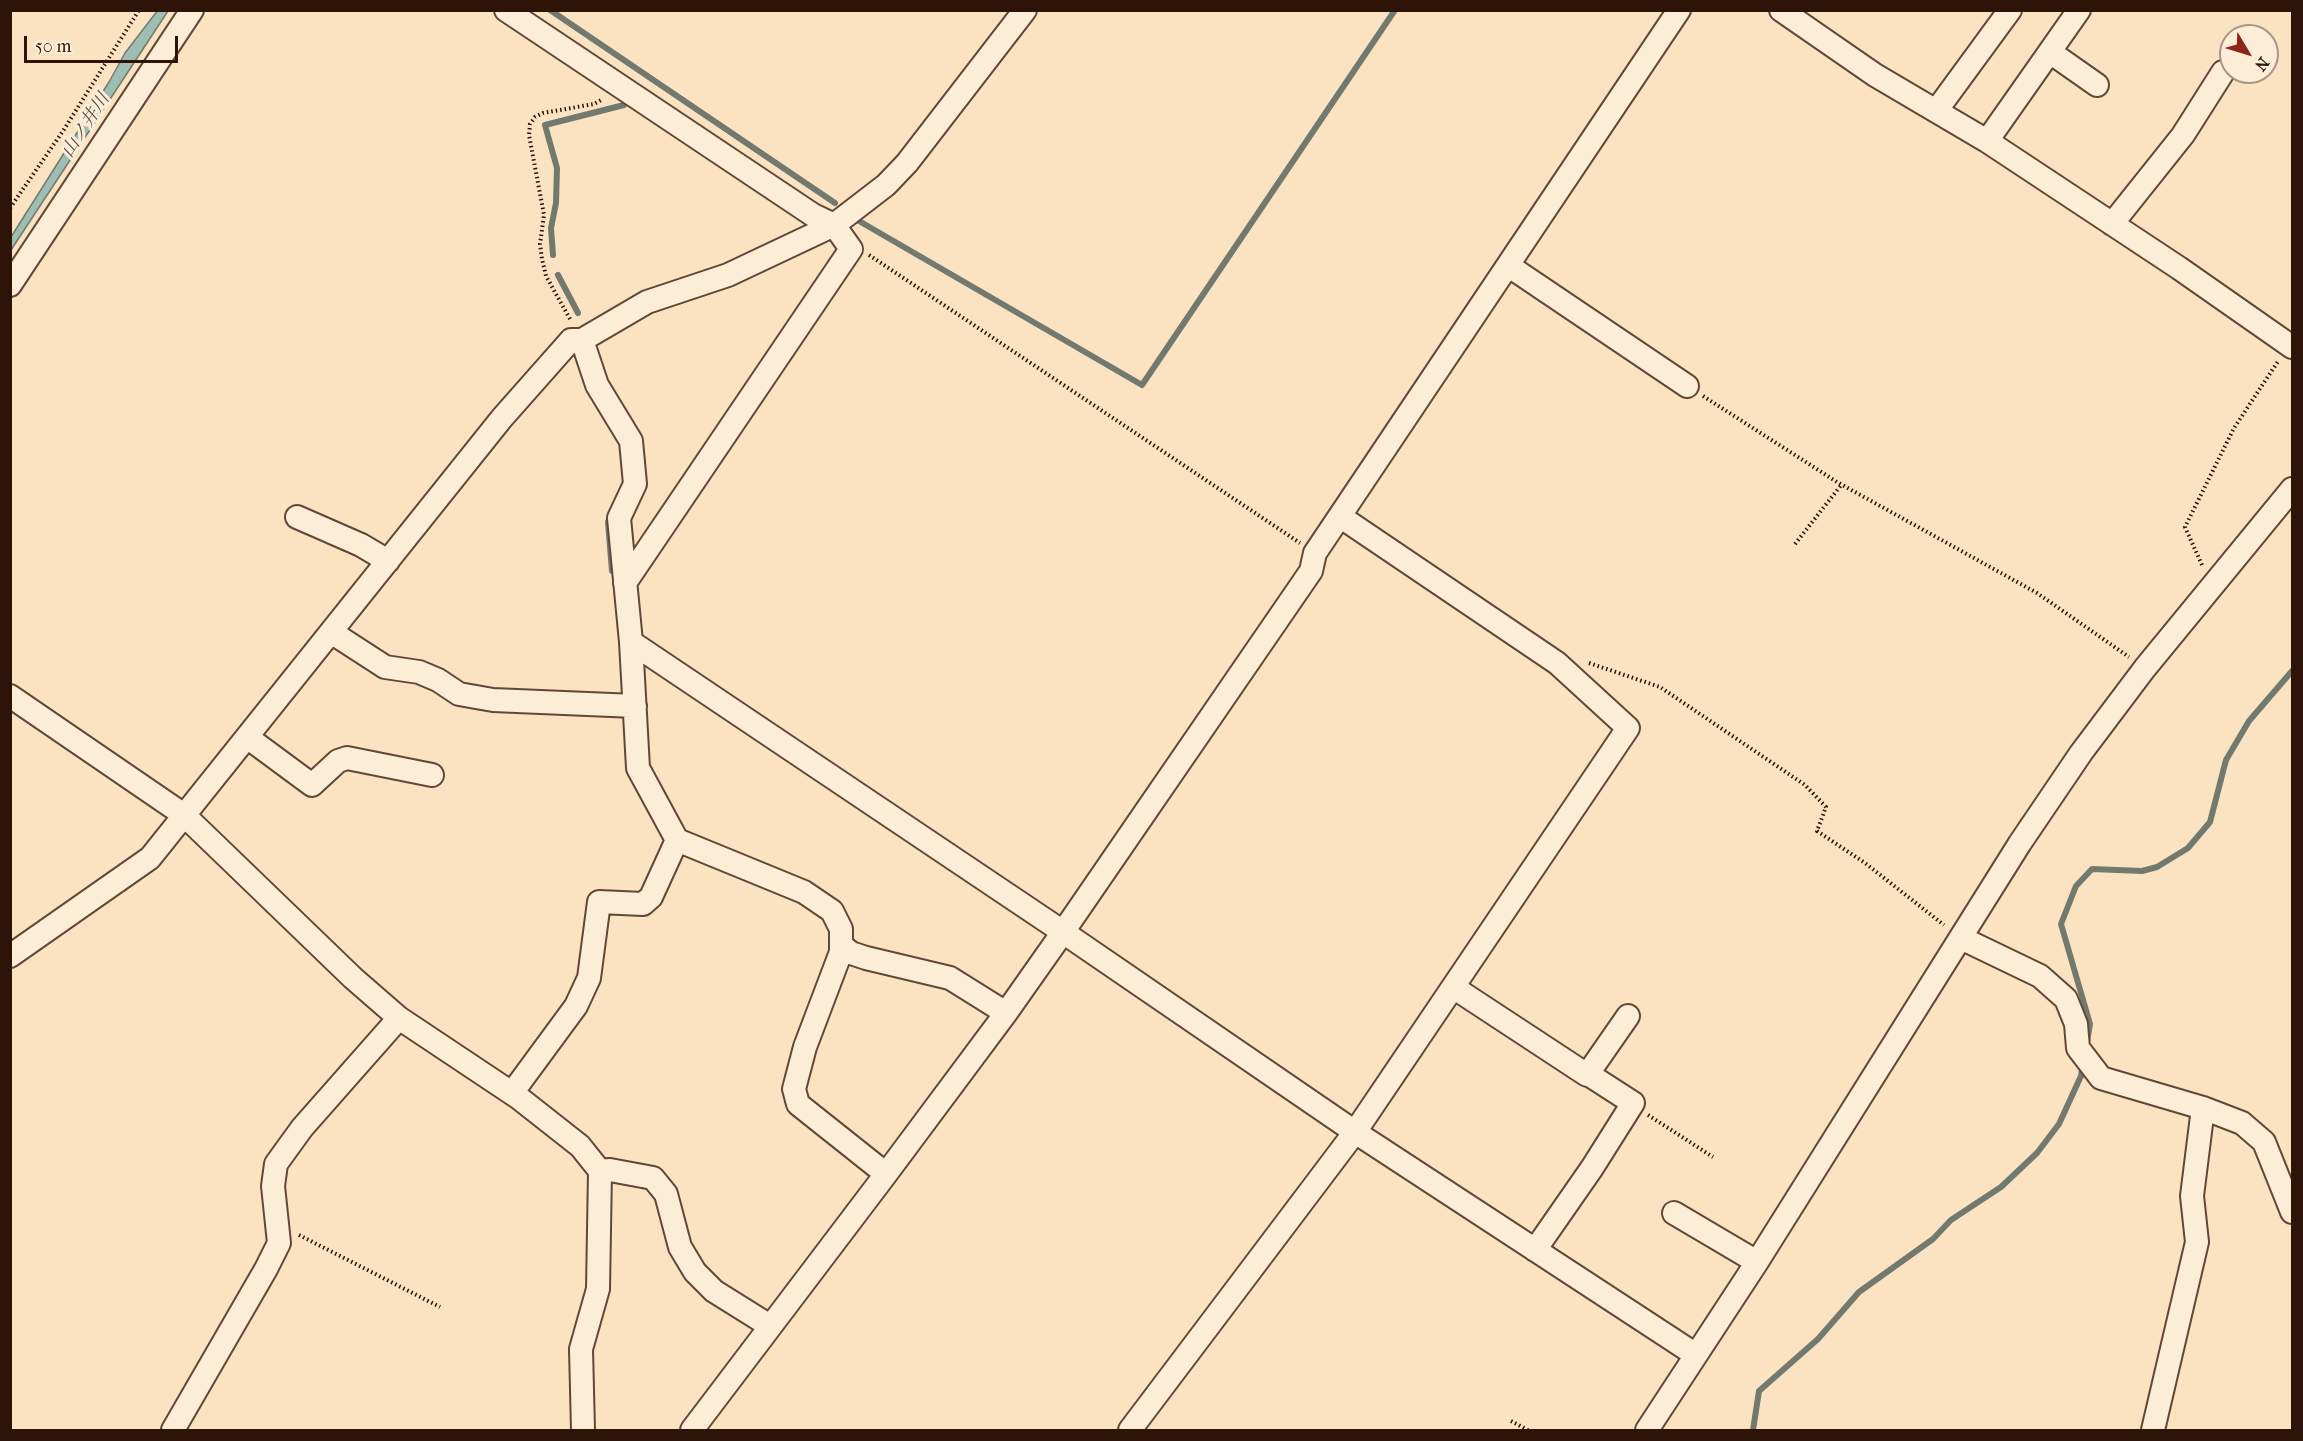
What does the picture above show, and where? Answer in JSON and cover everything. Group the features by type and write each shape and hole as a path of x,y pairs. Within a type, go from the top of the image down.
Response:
{"street":[{"path":"10,285 192,10"},
{"path":"506,10 813,215 834,225 851,249 625,583"},
{"path":"10,956 150,858 502,418 571,340 582,340 647,302 728,274 834,225 886,185 907,163 1025,10"},
{"path":"692,1431 1006,1013 1063,932 1311,571 1315,553 1679,10"},
{"path":"1781,10 1875,75 1987,141 2291,346"},
{"path":"1936,111 2010,10"},
{"path":"1987,141 2079,10"},
{"path":"2050,52 2097,85"},
{"path":"2112,224 2183,135 2219,78"},
{"path":"1509,266 1687,386"},
{"path":"582,340 597,385 631,441 635,484 619,518 631,642 638,768 676,840 804,892 832,911 841,929 842,952 805,1047 794,1089 798,1104 886,1174"},
{"path":"1647,1431 1757,1262 2050,798 2145,668 2292,489"},
{"path":"297,517 361,545 388,561"},
{"path":"1130,1431 1355,1132 1628,728 1557,663 1341,517"},
{"path":"331,632 385,667 419,672 438,680 459,694 493,700 635,706"},
{"path":"631,642 1063,932 1355,1132 1696,1355"},
{"path":"10,696 184,815 353,978 399,1018 512,1094 580,1146 600,1171 598,1289 581,1349 583,1431"},
{"path":"247,737 312,785 338,761 347,758 432,775"},
{"path":"512,1094 576,1006 589,978 599,902 644,904 651,897 676,840"},
{"path":"1961,938 2040,976 2066,999 2076,1024 2078,1048 2101,1078 2204,1108 2242,1123 2264,1142 2292,1212"},
{"path":"841,945 850,953 866,958 950,978 1006,1013"},
{"path":"1453,987 1587,1076 1588,1074 1633,1103 1592,1168 1535,1250"},
{"path":"1588,1074 1628,1016"},
{"path":"173,1431 279,1243 273,1186 276,1164 302,1128 399,1018"},
{"path":"2153,1431 2197,1242 2192,1196 2204,1108"},
{"path":"600,1171 610,1170 653,1178 666,1194 680,1246 695,1272 714,1291 770,1326"},
{"path":"1674,1213 1757,1262"}],"path":[{"path":"10,208 63,131 139,10"},
{"path":"582,340 546,276 540,244 544,215 529,135 530,124 535,117 543,113 594,104 622,88"},
{"path":"851,249 860,249 1315,553"},
{"path":"2211,588 2186,527 2234,428 2291,346"},
{"path":"1687,386 1842,484 2037,593 2145,668"},
{"path":"1795,544 1842,484"},
{"path":"1586,662 1660,687 1805,785 1826,807 1817,831 1865,863 1961,938"},
{"path":"1632,1105 1713,1157"},
{"path":"278,1229 301,1236 440,1307"},
{"path":"1511,1421 1528,1431"}],"water":[{"name":"山ノ井川","path":"158,10 168,11 11,250 11,237 125,53"}],"waterway":[{"path":"550,10 835,203"},
{"path":"859,221 1142,385 1395,10"},
{"path":"553,255 551,228 556,203 557,168 545,125 624,105"},
{"path":"558,275 578,313"},
{"path":"611,515 608,522 612,571"},
{"path":"2087,1042 2090,1024 2061,924 2076,886 2092,869 2142,871 2157,867 2188,848 2210,822 2226,760 2249,721 2292,671"},
{"path":"1753,1430 1759,1391 1818,1339 1859,1292 1933,1239 1951,1220 2001,1187 2037,1153 2059,1124 2081,1076 2083,1064"}]}
